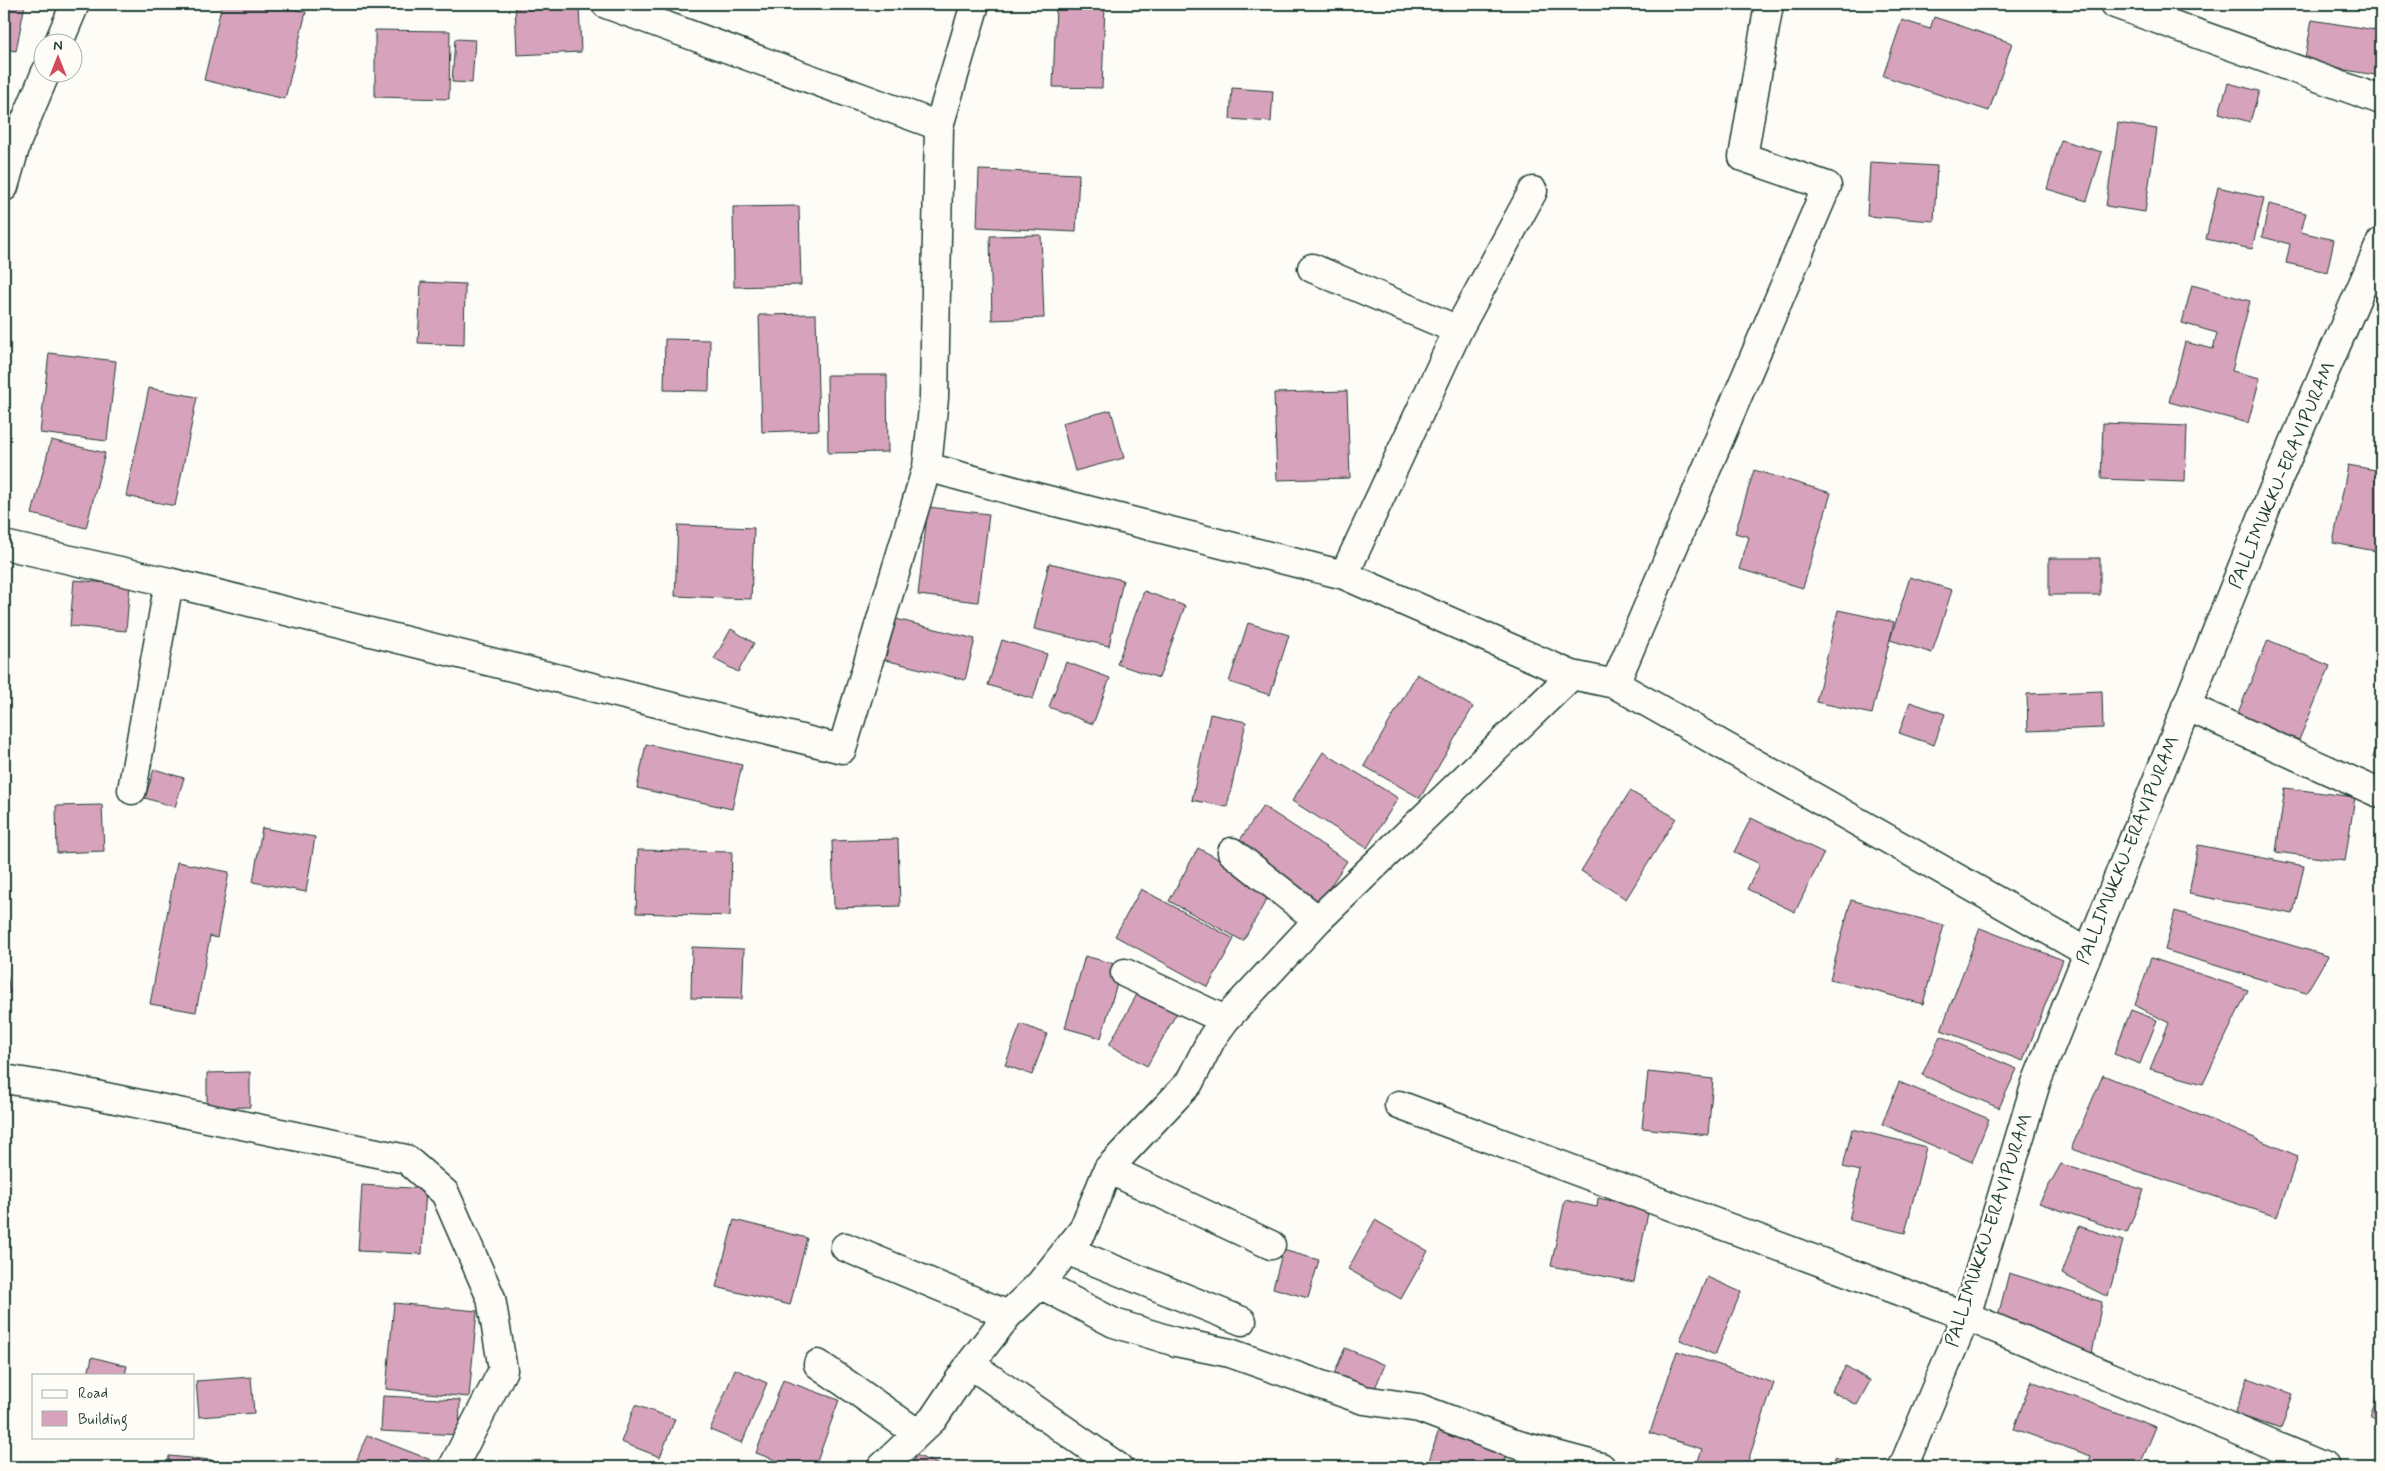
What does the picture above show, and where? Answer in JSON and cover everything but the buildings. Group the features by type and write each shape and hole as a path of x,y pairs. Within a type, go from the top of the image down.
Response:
{"street":[{"path":"63,32 75,4"},
{"path":"606,4 939,126"},
{"path":"4,545 169,582 842,749 927,467 934,398 939,126 975,4"},
{"path":"1615,684 1827,186 1743,157 1769,4"},
{"path":"2115,4 2381,100"},
{"path":"4,187 17,141 42,82"},
{"path":"1344,574 1458,330 1533,191"},
{"name":"PALLIMUKKU-ERAVIPURAM","path":"1903,1467 1966,1316 2036,1083 2087,952 2272,493 2381,242"},
{"path":"1312,268 1458,330"},
{"path":"927,467 1344,574 1572,675 1615,684 2087,952"},
{"path":"132,790 169,582"},
{"path":"882,1467 932,1419 970,1364 1008,1315 1040,1284 1082,1230 1108,1169 1189,1083 1212,1038 1225,1020 1318,920 1572,675"},
{"path":"2186,706 2381,794"},
{"path":"1232,852 1318,920"},
{"path":"1126,973 1225,1020"},
{"path":"4,1079 67,1089 406,1159 445,1193 490,1298 503,1370 453,1467"},
{"path":"1399,1105 1966,1316 2325,1467"},
{"path":"1108,1169 1271,1245"},
{"path":"845,1247 1008,1315"},
{"path":"1066,1250 1242,1321"},
{"path":"1040,1284 1114,1323 1176,1342 1230,1353 1364,1400 1419,1408 1511,1443 1601,1467"},
{"path":"818,1364 917,1432"},
{"path":"970,1364 1118,1467"}]}
